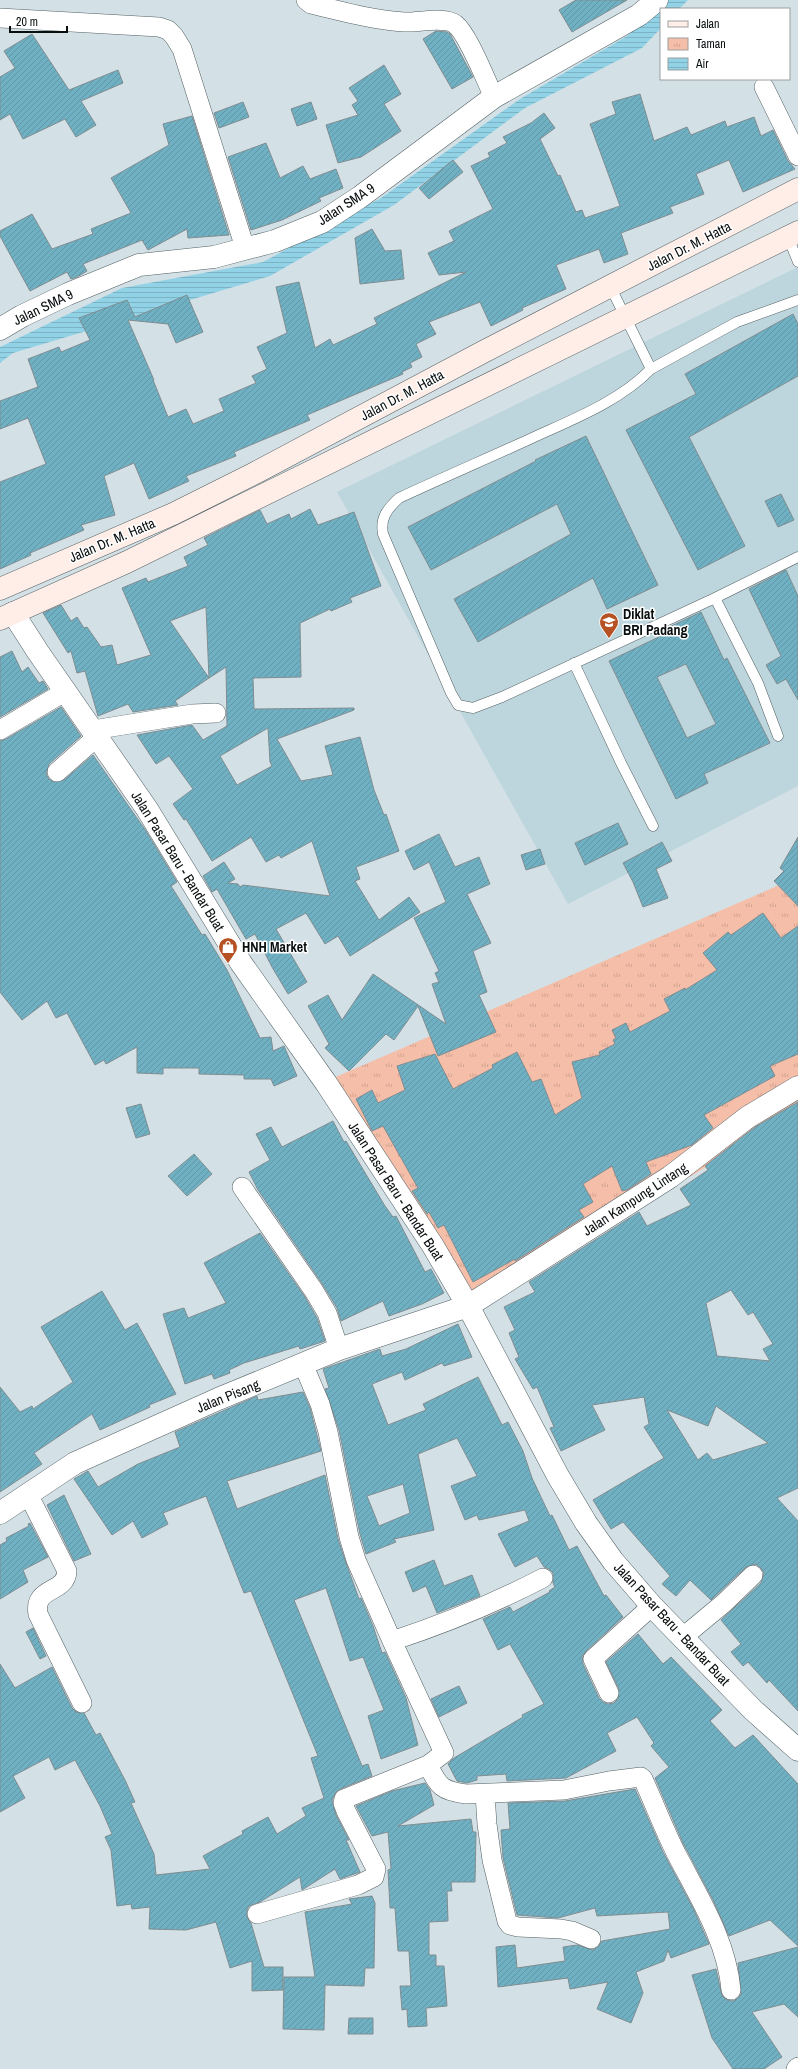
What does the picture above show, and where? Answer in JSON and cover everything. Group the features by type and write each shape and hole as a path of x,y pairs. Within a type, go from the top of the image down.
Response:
{"main road":[{"name":"Jalan Dr. M. Hatta","path":"0,589 173,514 276,462 798,189"},
{"name":"Jalan Dr. M. Hatta","path":"7,616 126,562 625,316 793,235"},
{"path":"276,462 286,483"}],"street":[{"path":"306,0 311,4 357,15 404,22 447,21 455,25 467,41 494,97"},
{"name":"Jalan SMA 9","path":"0,329 22,316 61,297 139,265 214,257 275,241 322,222 360,197 494,97 639,15 657,0"},
{"path":"0,18 159,27 168,30 174,36 184,56 245,248"},
{"path":"764,87 798,156"},
{"name":"Jalan Pasar Baru - Bandar Buat","path":"7,616 66,691 95,733 181,864 241,963 326,1083 411,1211 468,1306 558,1476 586,1523 613,1561 652,1606 754,1710 798,1750"},
{"path":"0,730 66,691"},
{"path":"57,772 95,733 192,714 216,713"},
{"name":"Jalan Kampung Lintang","path":"468,1306 670,1177 748,1117 798,1087"},
{"path":"242,1187 317,1296 327,1313 339,1349"},
{"name":"Jalan Pisang","path":"0,1512 75,1463 218,1399 339,1349 468,1306"},
{"path":"257,1914 358,1885 374,1877 376,1869 346,1812 343,1803 344,1799 428,1765 444,1753 356,1560 328,1432 320,1404 303,1364"},
{"path":"28,1494 67,1571 66,1578 63,1583 42,1595 38,1603 38,1614 82,1703"},
{"path":"683,1637 724,1603 753,1575"},
{"path":"392,1641 482,1608 543,1578"},
{"path":"609,1693 593,1658 652,1606"},
{"path":"428,1765 433,1774 447,1791 466,1794 564,1790 636,1777 643,1779 678,1857 708,1915 730,1975 731,1990"},
{"path":"485,1794 492,1860 507,1921 510,1925 518,1927 572,1931 591,1939"}],"lane":[{"path":"793,235 798,262"},
{"path":"610,286 651,368"},
{"path":"798,300 737,322 651,368 627,391 573,419 399,498 385,512 382,521 383,534 451,693 458,705 473,708 715,598 798,557"},
{"path":"715,598 758,683 778,736"},
{"path":"574,663 620,763 653,826"}],"shaded area":[{"name":"Diklat BRI Padang","path":"798,267 798,786 568,904 337,492"}],"green space":[{"path":"798,877 798,1112 464,1312 324,1082"}],"water":[{"path":"669,0 688,0 680,8 660,8 660,29 642,48 525,108 394,205 270,276 13,353 0,363 0,347 122,288 263,262 381,198 520,99 627,36"}],"building":[{"path":"576,0 627,0 572,32 559,10"},
{"path":"436,31 447,32 450,34 473,77 452,89 423,39"},
{"path":"32,34 69,90 118,70 123,83 81,101 96,125 76,137 65,119 23,139 10,114 0,120 0,77 15,68 4,51"},
{"path":"384,65 401,94 384,104 401,131 361,157 338,163 326,125 358,115 352,105 358,101 349,88"},
{"path":"640,94 654,141 687,127 691,135 725,121 727,127 754,117 761,136 773,130 788,161 795,169 743,192 729,160 696,174 704,194 670,207 673,213 621,233 628,254 604,263 599,249 556,265 566,289 522,308 523,310 491,326 480,302 429,322 436,334 416,344 422,357 410,363 412,367 402,372 403,374 307,415 310,420 234,452 236,456 186,476 189,481 149,499 134,463 104,476 115,515 81,525 84,530 30,553 31,555 0,569 0,482 46,464 28,418 0,429 0,401 38,387 28,359 59,347 61,352 90,340 79,318 127,300 135,317 187,295 203,332 176,343 168,324 128,320 168,417 186,409 193,424 224,411 219,399 256,383 252,376 267,369 257,347 287,333 276,287 299,282 315,348 330,339 333,345 377,324 374,318 466,272 439,275 428,253 454,241 449,231 493,209 471,166 490,157 488,153 507,143 503,137 531,123 544,113 555,128 540,139 558,176 560,175 576,212 582,210 585,218 620,206 590,124 616,114 612,102"},
{"path":"243,102 249,117 219,128 214,113"},
{"path":"311,102 317,119 297,126 291,109"},
{"path":"192,116 229,235 188,238 187,229 148,250 142,240 83,264 87,271 77,277 71,279 67,272 30,291 0,236 0,231 32,214 52,249 93,234 91,229 131,213 111,178 169,145 163,124"},
{"path":"266,143 280,178 303,166 310,179 336,169 343,188 319,198 321,201 282,220 251,230 228,157"},
{"path":"453,160 463,172 429,199 419,188"},
{"path":"372,229 385,251 401,250 404,279 360,284 355,238"},
{"path":"793,314 798,324 798,376 689,437 745,546 698,570 626,430 696,394 685,374"},
{"path":"586,436 658,585 607,609 593,578 478,642 454,599 571,534 557,504 431,570 408,527 536,461 535,460"},
{"path":"781,494 794,520 778,527 765,501"},
{"path":"310,509 318,525 354,512 381,586 350,598 352,602 331,611 330,609 300,623 301,677 253,678 254,709 354,708 354,710 277,739 301,781 333,775 325,746 360,737 374,790 384,815 386,814 399,851 356,867 360,879 355,881 379,920 409,897 420,912 350,956 338,936 325,944 306,913 276,929 307,982 288,994 255,934 246,939 217,889 212,892 203,876 224,862 235,879 228,883 238,884 240,887 243,885 330,896 312,841 281,858 279,855 266,862 251,837 212,861 186,819 184,820 173,804 193,789 169,756 156,764 137,735 192,725 203,740 227,726 226,667 175,701 178,705 133,712 128,704 98,716 85,671 77,673 71,651 68,653 43,613 61,605 71,621 77,617 84,628 87,627 101,647 112,645 117,665 151,655 122,588 146,578 148,582 188,566 184,557 208,545 204,538 260,510 267,524 289,514 291,519","holes":["206,607 209,678 170,621","268,728 270,762 272,766 237,785 220,756"]},
{"path":"786,570 798,596 798,700 786,679 777,684 766,665 781,656 749,589"},
{"path":"701,612 724,660 727,658 770,743 704,774 708,783 676,799 609,661 667,633 665,629","holes":["686,664 716,724 687,738 657,677"]},
{"path":"12,651 22,672 28,667 39,683 43,681 48,689 0,717 0,657"},
{"path":"61,707 81,736 49,764 46,774 49,779 54,782 64,780 93,755 146,831 177,882 171,886 202,935 205,934 227,970 260,1038 271,1037 273,1051 284,1046 297,1076 274,1086 271,1079 244,1079 244,1075 199,1074 199,1068 163,1068 163,1074 137,1073 137,1047 106,1064 104,1060 95,1065 67,1013 56,1018 47,1001 22,1020 0,992 0,741"},
{"path":"618,823 628,844 585,865 575,843"},
{"path":"439,834 455,867 479,857 490,884 467,894 491,943 473,951 487,992 479,995 496,1032 438,1056 418,1006 394,1040 386,1034 349,1071 325,1048 329,1044 308,1006 328,995 342,1020 373,974 446,1024 432,984 439,982 435,973 439,971 414,918 446,902 429,862 414,870 405,851"},
{"path":"798,837 798,906 774,881 784,871 780,868"},
{"path":"662,842 672,861 656,869 668,898 643,907 633,882 623,863"},
{"path":"540,849 545,864 526,870 521,855"},
{"path":"763,913 781,938 798,926 798,1054 770,1066 775,1076 704,1115 713,1128 692,1145 646,1162 651,1174 627,1190 622,1191 612,1166 583,1184 593,1202 579,1210 584,1217 515,1261 515,1259 473,1282 444,1225 438,1228 429,1212 427,1214 412,1191 418,1188 383,1126 372,1131 356,1099 372,1090 378,1103 405,1090 397,1066 435,1054 453,1089 493,1068 492,1065 517,1052 532,1082 541,1079 555,1115 582,1098 572,1062 600,1055 599,1052 615,1044 613,1040 616,1038 612,1030 626,1023 630,1032 670,1011 664,999 685,988 685,990 717,970 703,953 728,932 731,935"},
{"path":"798,1102 798,1488 777,1498 798,1521 798,1711 769,1680 767,1683 748,1662 743,1666 731,1652 741,1644 721,1620 761,1583 764,1573 761,1568 756,1564 746,1567 711,1600 690,1580 676,1596 662,1584 670,1576 623,1522 611,1529 593,1500 664,1458 644,1427 649,1424 644,1397 592,1405 605,1430 561,1451 550,1428 554,1427 537,1387 533,1389 515,1359 519,1357 509,1333 515,1330 504,1307 535,1292 529,1282 639,1212 647,1226 691,1205 680,1189 708,1170 705,1166 755,1127","holes":["731,1290 748,1315 753,1312 773,1344 763,1349 770,1361 717,1356 706,1303","716,1406 768,1443 713,1460 707,1453 698,1460 667,1410 708,1426"]},
{"path":"141,1104 150,1134 136,1138 126,1108"},
{"path":"333,1121 344,1142 346,1141 385,1206 393,1217 396,1216 425,1272 431,1269 444,1293 422,1304 389,1316 383,1301 341,1321 337,1308 323,1285 258,1190 249,1172 270,1160 256,1134 271,1127 282,1147"},
{"path":"194,1154 212,1174 187,1196 168,1176"},
{"path":"260,1233 305,1297 317,1318 325,1341 300,1349 299,1346 244,1363 229,1370 230,1373 214,1379 212,1374 185,1384 163,1314 184,1308 188,1318 226,1303 204,1263"},
{"path":"102,1291 125,1330 137,1323 176,1394 149,1405 150,1407 100,1430 92,1414 34,1453 42,1464 0,1492 0,1387 20,1412 32,1406 33,1409 73,1382 41,1327"},
{"path":"458,1324 472,1357 444,1366 442,1363 405,1380 402,1372 372,1384 388,1425 426,1410 423,1404 478,1377 502,1425 508,1422 523,1451 532,1478 550,1516 552,1515 569,1550 577,1546 604,1596 606,1595 623,1617 582,1656 583,1664 599,1698 608,1704 614,1703 618,1699 619,1689 606,1662 638,1634 663,1664 671,1657 722,1710 710,1721 735,1748 753,1735 798,1784 798,1946 770,1920 729,1936 713,1900 683,1843 655,1778 669,1767 651,1746 654,1743 637,1717 607,1733 616,1751 566,1778 507,1781 506,1774 477,1776 477,1780 467,1783 457,1781 448,1764 454,1758 523,1717 522,1715 544,1704 510,1644 498,1650 483,1619 510,1607 513,1612 550,1592 549,1591 555,1587 553,1583 553,1573 544,1567 537,1556 515,1567 498,1534 529,1521 525,1510 479,1520 477,1515 465,1520 451,1486 477,1476 457,1438 418,1454 434,1530 394,1539 396,1542 366,1554 360,1534 339,1430 325,1389 329,1388 323,1369 380,1349 382,1356 406,1349","holes":["403,1484 410,1513 379,1526 367,1496"]},
{"path":"303,1392 310,1408 321,1451 227,1481 237,1509 325,1475 338,1539 346,1563 359,1599 361,1598 373,1626 382,1653 385,1652 406,1698 418,1745 381,1759 368,1716 384,1710 363,1657 350,1661 326,1588 294,1600 362,1766 368,1764 372,1776 340,1789 336,1792 332,1800 336,1815 349,1840 346,1840 360,1872 340,1879 335,1869 302,1890 300,1877 260,1902 249,1906 247,1910 247,1917 251,1923 264,1967 283,1967 283,1990 252,1991 252,1961 230,1968 216,1922 186,1930 149,1929 150,1907 132,1909 131,1904 117,1906 111,1850 105,1837 112,1834 100,1806 75,1760 55,1770 49,1757 13,1776 25,1798 0,1812 0,1664 15,1688 52,1667 72,1708 76,1712 84,1713 96,1735 100,1733 125,1780 135,1802 131,1803 154,1854 156,1875 210,1869 203,1856 243,1834 242,1831 268,1817 277,1834 306,1816 302,1808 324,1798 311,1758 318,1756 251,1591 244,1593 206,1496 163,1513 168,1524 142,1538 133,1521 112,1535 74,1479 88,1471 98,1487 138,1464 180,1447 175,1432 257,1396 258,1400"},
{"path":"64,1495 91,1554 74,1561 47,1505"},
{"path":"30,1523 48,1557 23,1570 28,1582 0,1599 0,1545 7,1541 6,1538 29,1526 28,1524"},
{"path":"434,1560 444,1586 472,1575 480,1596 437,1613 426,1586 413,1592 405,1572"},
{"path":"33,1628 46,1656 40,1659 26,1632"},
{"path":"459,1686 467,1703 439,1717 431,1699"},
{"path":"425,1783 430,1790 434,1805 398,1826 471,1819 473,1832 476,1832 475,1882 451,1882 452,1891 447,1891 448,1921 429,1922 429,1955 436,1955 436,1966 444,1966 447,2006 426,2008 427,2026 408,2027 407,2009 402,2010 400,1986 411,1986 409,1951 398,1951 395,1908 390,1908 388,1870 391,1869 388,1832 372,1836 356,1806 392,1791"},
{"path":"635,1789 663,1852 694,1910 709,1944 671,1958 668,1950 664,1961 636,1972 643,1993 631,2023 597,2009 608,1982 570,1989 568,1978 498,1987 496,1947 515,1945 517,1968 565,1961 563,1947 577,1945 593,1950 598,1947 602,1941 670,1929 668,1912 597,1916 595,1908 558,1918 517,1915 503,1858 501,1830 510,1829 508,1803 565,1801"},
{"path":"372,1896 375,1903 374,1968 365,1968 364,1986 325,1985 324,2030 283,2029 284,1977 315,1977 305,1912 352,1904 349,1899"},
{"path":"798,1947 798,2017 784,2004 752,2012 782,2057 764,2069 733,2069 712,2038 692,1975 716,1969 722,1996 727,2000 733,2001 741,1994 738,1963"},
{"path":"349,2018 373,2018 373,2034 348,2034"}],"place":[{"name":"Diklat BRI Padang","path":"609,639"},
{"name":"HNH Market","path":"228,964"}]}
